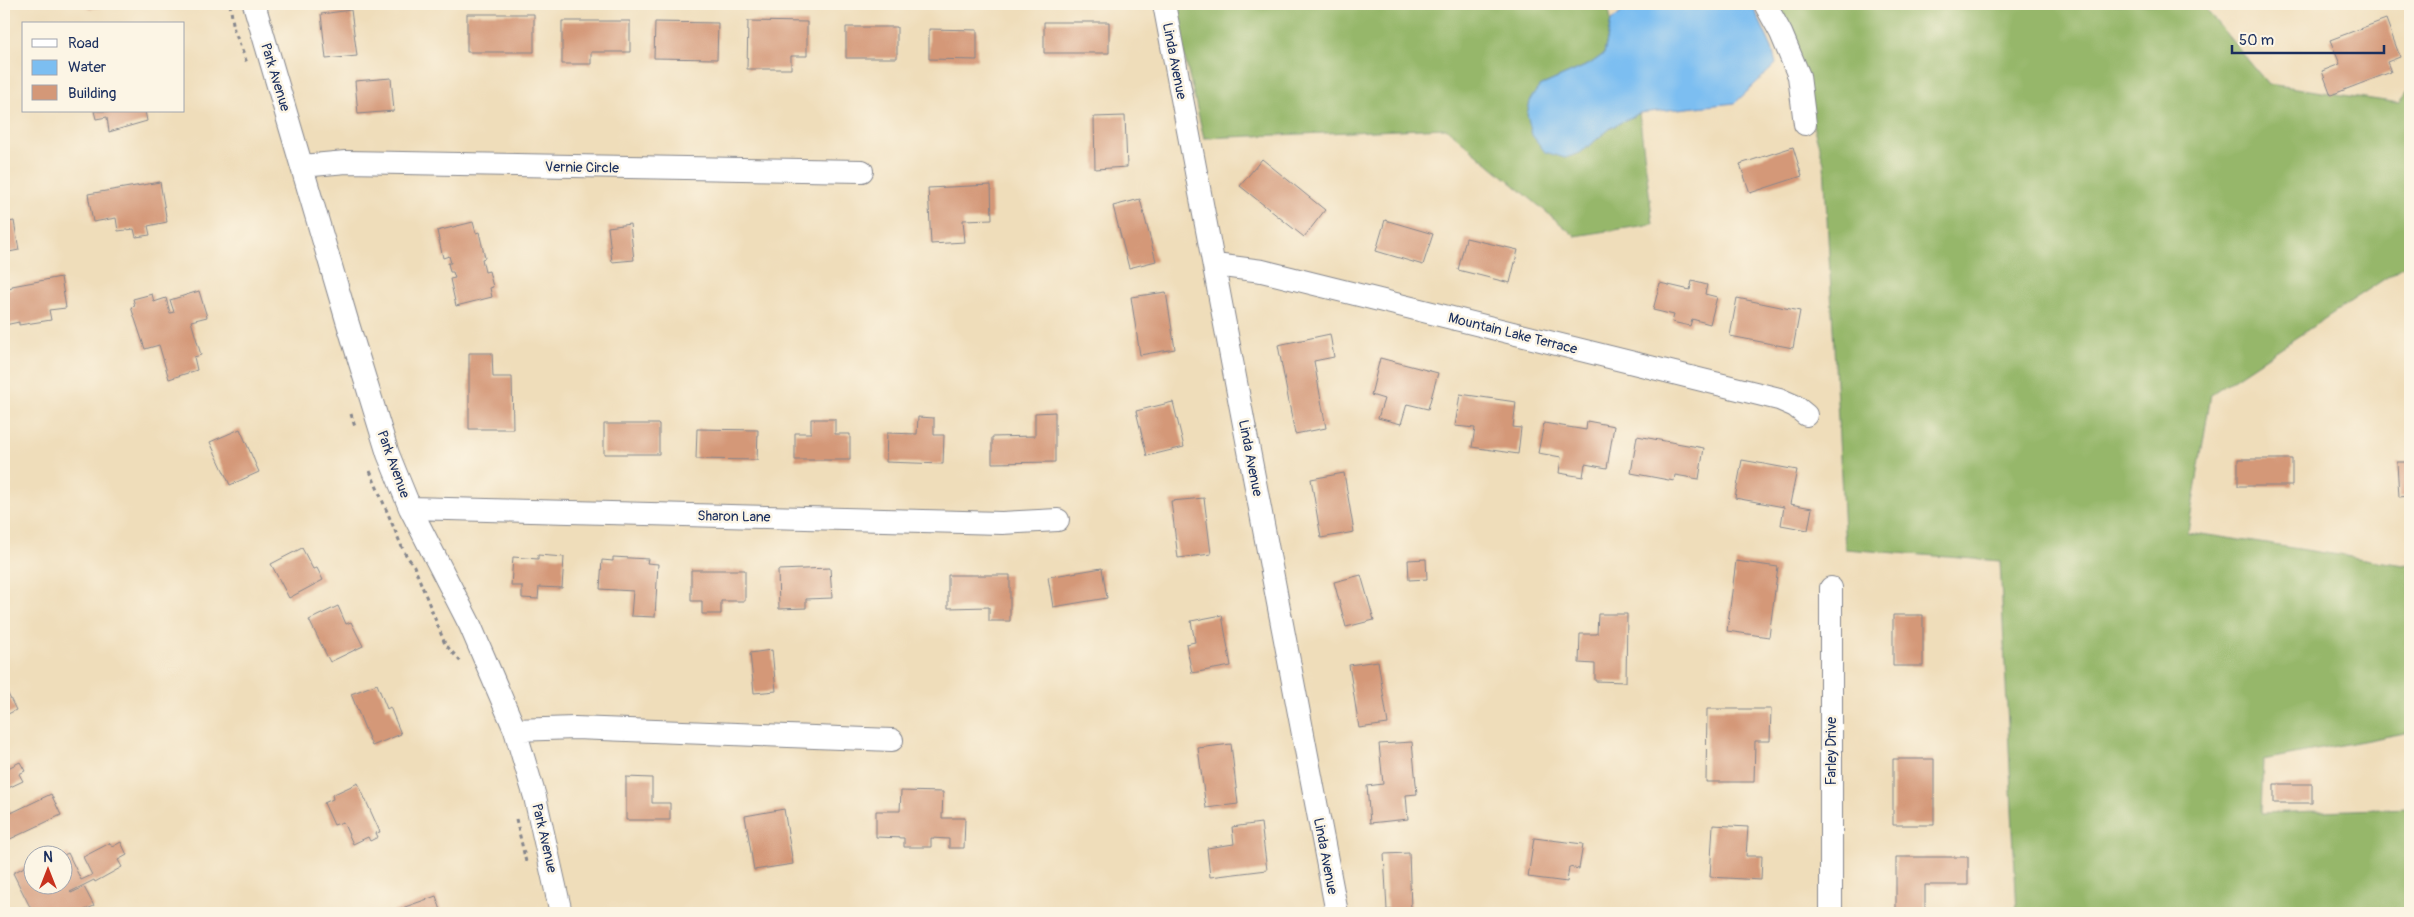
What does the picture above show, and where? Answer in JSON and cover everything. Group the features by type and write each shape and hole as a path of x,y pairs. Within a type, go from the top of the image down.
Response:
{"street":[{"name":"Park Avenue","path":"254,4 350,332 388,454 410,508 470,625 515,730 535,797 561,913"},
{"name":"Linda Avenue","path":"1164,4 1337,913"},
{"path":"1765,4 1781,34 1799,76 1805,124"},
{"name":"Vernie Circle","path":"302,166 346,162 862,171"},
{"name":"Mountain Lake Terrace","path":"1215,265 1262,271 1779,399 1795,406 1806,415"},
{"name":"Sharon Lane","path":"410,508 1002,523 1058,520"},
{"name":"Farley Drive","path":"1831,588 1832,913"},
{"path":"515,730 575,728 892,740"}],"green space":[{"path":"1172,4 1608,4 1611,21 1604,54 1590,64 1540,86 1580,153 1612,127 1639,113 1653,224 1575,236 1446,128 1204,138"},
{"path":"1777,4 2207,4 2208,12 2268,84 2399,103 2410,89 2410,262 2211,394 2188,532 2410,566 2410,732 2263,760 2261,813 2410,808 2410,913 2017,913 2000,561 1845,549 1824,163"}],"water":[{"path":"1632,4 1752,4 1772,48 1776,64 1735,103 1639,113 1612,127 1580,153 1565,158 1545,152 1532,135 1527,114 1531,98 1540,86 1590,64 1604,54 1611,21"}],"building":[{"path":"87,4 116,4 116,5 88,9"},
{"path":"351,10 357,56 326,59 321,14"},
{"path":"467,14 534,14 534,52 467,52"},
{"path":"2386,19 2400,57 2387,62 2391,72 2331,95 2322,71 2340,64 2330,40"},
{"path":"562,21 630,21 630,52 591,52 591,64 562,64"},
{"path":"748,21 807,22 807,56 791,56 791,69 747,69"},
{"path":"655,22 718,23 717,59 654,58"},
{"path":"1044,22 1109,22 1109,53 1044,53"},
{"path":"846,27 897,27 897,58 846,58"},
{"path":"929,29 977,30 977,60 929,59"},
{"path":"391,78 394,111 358,114 355,81"},
{"path":"94,112 145,112 147,121 109,132 107,117 96,119"},
{"path":"1125,116 1127,167 1095,169 1094,117"},
{"path":"1793,147 1802,176 1750,193 1740,164"},
{"path":"1262,159 1325,210 1304,237 1240,186"},
{"path":"160,182 167,222 148,226 150,235 136,237 134,229 118,231 116,218 93,222 88,194"},
{"path":"991,185 992,219 963,220 965,242 931,244 928,188"},
{"path":"1140,199 1156,261 1129,268 1113,206"},
{"path":"1385,220 1433,234 1423,265 1376,251"},
{"path":"14,221 19,250 4,253 4,223"},
{"path":"473,222 476,233 479,232 485,258 482,259 485,272 489,271 493,287 490,288 492,297 456,306 450,279 455,278 453,272 450,272 448,263 451,263 449,256 443,258 437,231"},
{"path":"630,224 634,260 612,262 608,227"},
{"path":"1466,238 1518,250 1510,283 1458,270"},
{"path":"61,277 66,308 49,310 51,320 19,325 19,322 5,325 4,290 12,288 12,286"},
{"path":"1692,281 1707,285 1705,294 1717,297 1710,324 1692,319 1690,326 1672,322 1674,315 1653,310 1660,283 1690,290"},
{"path":"199,291 207,317 191,321 201,355 194,357 197,370 169,379 159,345 145,349 131,307 135,306 133,299 152,294 154,302 166,298 170,313 174,312 170,300"},
{"path":"1166,292 1175,349 1140,355 1131,297"},
{"path":"1737,298 1800,311 1793,348 1730,336"},
{"path":"1330,334 1334,357 1314,361 1326,428 1295,434 1278,345"},
{"path":"469,353 492,353 493,377 512,377 513,429 469,429"},
{"path":"1380,358 1438,373 1428,409 1407,404 1401,424 1378,418 1384,399 1371,395"},
{"path":"1460,394 1516,402 1513,427 1521,428 1518,454 1472,447 1475,428 1455,426"},
{"path":"1173,402 1184,447 1147,456 1136,411"},
{"path":"1055,412 1055,462 992,463 992,437 1035,436 1035,413"},
{"path":"918,417 934,418 934,435 944,435 943,464 886,462 887,433 917,434"},
{"path":"811,419 835,419 835,434 850,434 850,460 795,460 795,433 811,433"},
{"path":"1587,421 1614,426 1607,468 1585,464 1583,477 1559,473 1561,457 1538,453 1544,423 1586,430"},
{"path":"604,424 659,424 659,454 604,454"},
{"path":"240,429 259,472 230,485 210,442"},
{"path":"697,429 758,430 757,460 696,459"},
{"path":"1637,436 1704,448 1699,479 1675,475 1674,481 1631,473"},
{"path":"2238,459 2292,459 2292,486 2238,486"},
{"path":"1742,460 1797,470 1790,504 1812,508 1808,530 1781,525 1784,507 1735,498"},
{"path":"2397,462 2410,462 2410,496 2399,497"},
{"path":"1344,473 1354,532 1321,538 1311,479"},
{"path":"1204,498 1211,554 1178,558 1171,501"},
{"path":"302,548 313,569 317,568 323,580 289,598 271,564"},
{"path":"538,555 564,557 562,588 539,587 538,599 522,598 522,586 511,586 513,557 538,559"},
{"path":"613,557 648,559 647,563 658,564 655,617 631,616 633,591 600,589 602,560 613,561"},
{"path":"1426,559 1427,579 1409,580 1408,560"},
{"path":"1736,561 1778,567 1769,637 1727,631"},
{"path":"830,568 832,598 806,599 806,608 779,609 778,570"},
{"path":"1102,568 1107,598 1053,607 1048,577"},
{"path":"691,570 745,570 745,601 721,601 721,614 702,614 702,601 691,601"},
{"path":"948,575 1010,575 1010,621 989,621 989,607 948,608"},
{"path":"1361,575 1374,620 1346,627 1334,582"},
{"path":"338,606 346,624 351,622 363,646 330,662 309,620"},
{"path":"1598,614 1627,614 1626,682 1595,681 1595,664 1579,663 1580,634 1597,634"},
{"path":"1222,615 1231,666 1192,673 1186,644 1195,642 1191,621"},
{"path":"1893,615 1923,615 1923,666 1893,666"},
{"path":"772,650 776,691 754,693 750,653"},
{"path":"1378,661 1388,724 1359,728 1349,665"},
{"path":"377,684 387,709 390,707 401,734 372,746 351,694"},
{"path":"4,686 16,710 4,716"},
{"path":"1707,709 1771,709 1770,741 1755,741 1754,782 1706,782"},
{"path":"1412,742 1417,794 1406,795 1408,819 1370,823 1367,786 1383,784 1379,744"},
{"path":"1231,744 1238,804 1206,808 1198,748"},
{"path":"1893,759 1934,759 1934,825 1893,825"},
{"path":"20,762 25,771 19,774 23,781 4,790 4,770"},
{"path":"626,777 652,778 652,803 670,803 670,820 626,820"},
{"path":"358,783 380,832 376,833 378,837 370,841 368,837 353,844 343,822 334,825 324,803 333,799 332,795"},
{"path":"2274,784 2312,784 2312,803 2274,803"},
{"path":"901,791 943,792 942,818 965,818 964,848 949,848 949,839 931,838 931,847 904,847 904,838 876,837 876,811 900,811"},
{"path":"51,794 61,815 4,842 4,798 11,813"},
{"path":"784,809 793,864 754,870 745,816"},
{"path":"1261,823 1267,870 1210,877 1207,848 1234,844 1232,827"},
{"path":"1713,825 1748,827 1746,856 1762,856 1761,880 1710,877"},
{"path":"1534,838 1583,844 1579,869 1569,867 1567,882 1528,877"},
{"path":"121,842 127,855 118,860 122,867 95,882 94,880 72,891 72,861 81,880 92,875 83,857 110,843 112,847"},
{"path":"1409,853 1411,909 1387,910 1384,854"},
{"path":"1896,857 1968,857 1968,885 1925,885 1925,913 1896,913"},
{"path":"22,868 22,891 13,873"},
{"path":"84,887 94,906 78,913 33,913 24,894 72,894"},
{"path":"436,896 442,913 388,913"}]}
